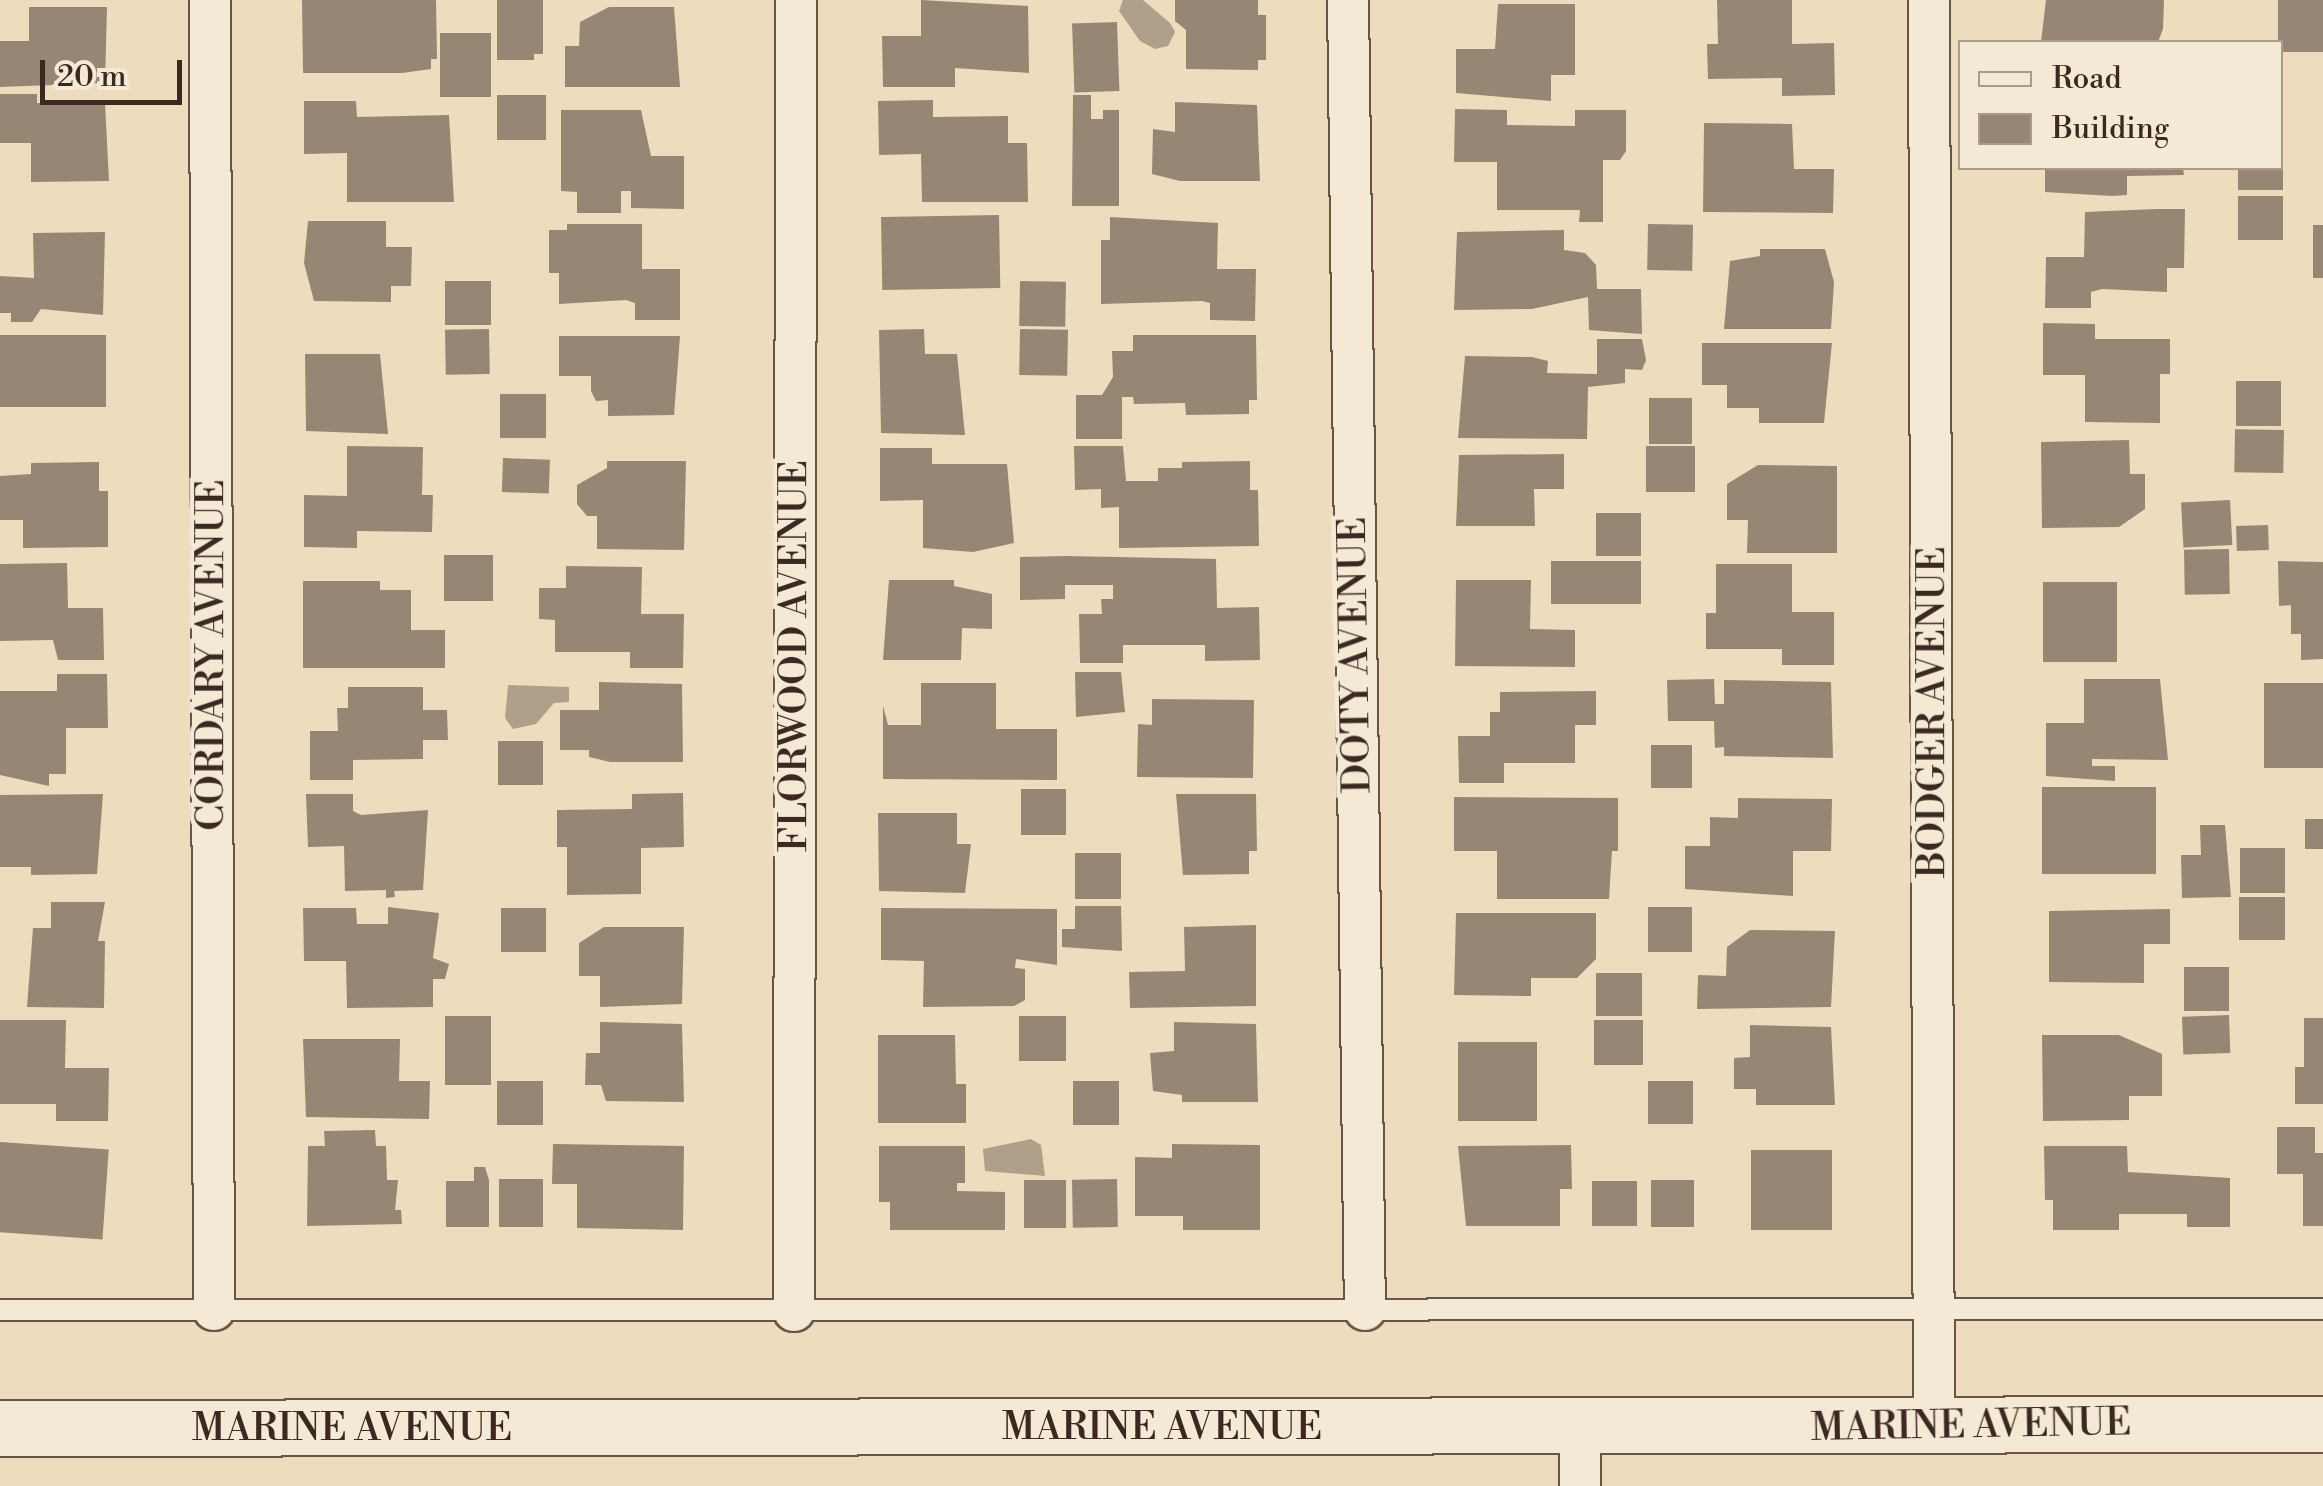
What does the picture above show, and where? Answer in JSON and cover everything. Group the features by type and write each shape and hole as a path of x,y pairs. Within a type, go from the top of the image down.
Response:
{"main road":[{"name":"MARINE AVENUE","path":"0,1428 2323,1424"}],"street":[{"name":"CORDARY AVENUE","path":"210,0 214,1310"},
{"name":"FLORWOOD AVENUE","path":"794,1311 796,0"},
{"name":"DOTY AVENUE","path":"1348,0 1364,1310"},
{"name":"BODGER AVENUE","path":"1929,0 1934,1424"},
{"path":"1580,1428 1580,1486"}],"lane":[{"path":"0,1310 2323,1309"}],"shaded area":[{"path":"1123,0 1143,0 1170,23 1175,32 1168,46 1155,49 1140,41 1119,11"},
{"path":"508,685 569,687 569,702 554,703 536,724 513,729 505,718"},
{"path":"1031,1139 1041,1145 1045,1176 985,1171 983,1149"}],"building":[{"path":"302,0 436,0 437,59 431,59 431,69 402,73 303,73"},
{"path":"497,0 543,0 543,54 534,54 534,60 497,60"},
{"path":"921,0 1028,6 1029,73 955,68 955,87 883,87 882,36 921,36"},
{"path":"1175,0 1258,0 1258,15 1266,15 1266,60 1258,60 1258,70 1186,69 1186,30 1175,21"},
{"path":"1717,0 1792,0 1792,44 1834,43 1835,95 1782,96 1782,78 1708,79 1707,44 1718,44"},
{"path":"2046,0 2164,0 2159,40 2041,40"},
{"path":"2278,0 2323,0 2323,52 2283,52 2283,40 2278,40"},
{"path":"1498,4 1575,4 1575,75 1551,75 1551,101 1456,93 1456,49 1495,49"},
{"path":"29,7 107,7 105,83 0,87 0,41 29,41"},
{"path":"609,7 674,7 680,87 565,87 565,46 579,46 580,22"},
{"path":"1117,22 1119,91 1074,93 1072,24"},
{"path":"440,33 491,33 491,97 440,97"},
{"path":"0,94 37,94 37,103 105,103 109,181 31,182 31,143 0,143"},
{"path":"497,95 546,95 546,140 497,140"},
{"path":"1073,95 1091,95 1091,119 1103,119 1103,110 1119,110 1119,206 1072,206"},
{"path":"933,100 933,117 1008,116 1008,143 1027,143 1028,202 922,202 921,154 879,155 878,101"},
{"path":"304,101 356,101 357,117 449,115 454,202 347,202 347,153 304,154"},
{"path":"1175,102 1257,105 1260,181 1180,181 1152,174 1153,129 1175,132"},
{"path":"1455,109 1507,110 1507,125 1575,126 1575,110 1626,110 1626,151 1620,160 1603,160 1603,222 1579,222 1580,210 1497,210 1497,162 1454,162"},
{"path":"561,110 641,110 651,156 684,156 684,209 631,208 631,191 621,191 621,213 577,213 577,192 561,191"},
{"path":"1704,123 1792,124 1794,169 1834,169 1833,213 1703,212"},
{"path":"2045,170 2183,170 2184,175 2127,176 2127,195 2045,192"},
{"path":"2238,170 2283,170 2283,190 2238,190"},
{"path":"2238,196 2283,196 2283,240 2238,240"},
{"path":"2185,209 2184,268 2167,268 2167,292 2102,289 2091,292 2091,308 2045,308 2046,257 2084,257 2085,212"},
{"path":"999,215 1000,288 882,290 881,217"},
{"path":"1110,217 1218,223 1217,269 1256,269 1255,321 1210,320 1210,303 1202,301 1101,304 1101,240 1110,240"},
{"path":"308,221 386,221 386,247 412,247 411,286 391,286 391,302 314,301 304,263"},
{"path":"567,224 642,224 642,269 680,269 680,320 635,320 635,303 626,300 559,304 559,273 549,273 549,230 567,230"},
{"path":"1648,224 1693,225 1692,271 1647,270"},
{"path":"2313,225 2323,225 2323,278 2313,278"},
{"path":"1564,230 1564,250 1585,253 1596,265 1597,289 1641,289 1642,334 1589,330 1588,297 1532,309 1454,310 1457,232"},
{"path":"105,232 103,315 41,309 32,322 11,322 11,313 0,313 0,276 34,278 33,233"},
{"path":"1760,249 1825,249 1834,282 1831,329 1724,329 1730,261 1760,256"},
{"path":"445,281 491,281 491,325 445,325"},
{"path":"1020,281 1066,282 1065,327 1019,326"},
{"path":"2043,323 2095,324 2095,339 2170,339 2170,374 2160,374 2160,423 2085,422 2085,375 2043,375"},
{"path":"489,329 490,374 446,375 445,330"},
{"path":"924,329 925,354 957,354 965,435 881,433 879,330"},
{"path":"1020,329 1068,330 1067,376 1019,375"},
{"path":"0,335 106,335 106,407 0,407"},
{"path":"1133,335 1256,335 1257,400 1249,400 1249,414 1186,415 1185,403 1134,404 1133,397 1122,397 1122,439 1076,439 1076,395 1102,395 1113,377 1112,351 1133,351"},
{"path":"559,336 680,336 674,415 608,416 608,400 596,401 591,376 559,376"},
{"path":"1597,339 1642,339 1646,360 1642,370 1625,369 1625,383 1588,387 1587,439 1458,438 1465,356 1532,357 1548,361 1547,373 1597,374"},
{"path":"1702,343 1832,343 1824,423 1759,423 1759,408 1727,408 1727,385 1702,385"},
{"path":"305,354 380,354 388,434 306,431"},
{"path":"2236,381 2281,381 2281,426 2236,426"},
{"path":"500,394 546,394 546,438 500,438"},
{"path":"1649,398 1692,398 1692,444 1649,444"},
{"path":"2235,429 2284,430 2283,473 2234,472"},
{"path":"2129,440 2130,474 2145,474 2145,509 2119,527 2042,528 2041,442"},
{"path":"347,446 423,447 422,495 433,495 432,532 357,531 357,548 304,547 304,495 347,496"},
{"path":"1074,446 1123,446 1126,481 1158,481 1158,468 1182,468 1182,462 1250,461 1250,490 1258,490 1259,546 1119,548 1119,507 1101,508 1101,489 1075,490"},
{"path":"1646,446 1695,446 1695,492 1646,492"},
{"path":"880,448 932,448 932,464 1007,464 1014,543 973,552 923,548 923,500 880,501"},
{"path":"1564,454 1564,489 1534,489 1535,526 1456,526 1459,455"},
{"path":"503,458 550,460 549,494 502,492"},
{"path":"607,461 686,461 684,550 597,549 597,516 587,516 577,504 577,485 607,468"},
{"path":"99,462 99,491 108,491 108,547 23,548 23,520 0,520 0,476 31,474 31,463"},
{"path":"1758,465 1837,466 1837,553 1747,553 1748,520 1727,520 1727,484"},
{"path":"2230,500 2232,545 2183,548 2181,503"},
{"path":"1596,513 1641,513 1641,556 1596,556"},
{"path":"2268,525 2269,550 2237,551 2236,526"},
{"path":"2229,549 2230,594 2185,595 2184,550"},
{"path":"444,555 493,555 493,601 444,601"},
{"path":"1020,557 1216,559 1217,608 1259,607 1260,660 1205,661 1205,645 1123,645 1123,663 1080,663 1079,614 1102,614 1101,599 1113,599 1113,585 1065,585 1065,599 1020,600"},
{"path":"1551,561 1641,561 1641,604 1551,604"},
{"path":"2278,561 2323,562 2323,659 2301,660 2301,634 2291,634 2291,605 2279,606"},
{"path":"67,563 68,608 103,608 104,660 58,660 53,640 0,641 0,564"},
{"path":"1716,564 1792,564 1792,612 1834,612 1834,665 1782,665 1782,649 1706,649 1706,613 1716,613"},
{"path":"566,566 642,567 641,614 684,614 683,668 630,668 630,652 555,652 555,620 539,619 539,588 566,588"},
{"path":"889,580 954,580 954,586 992,594 992,629 962,628 961,660 883,660"},
{"path":"1456,580 1531,580 1530,629 1575,630 1575,667 1455,666"},
{"path":"303,581 380,581 380,590 411,590 411,630 445,630 445,668 303,668"},
{"path":"2043,582 2117,582 2117,662 2043,662"},
{"path":"1075,672 1121,672 1125,712 1076,717"},
{"path":"57,674 107,674 108,728 66,728 66,774 49,774 49,786 0,775 0,691 57,691"},
{"path":"1714,679 1715,704 1724,704 1724,680 1831,682 1833,758 1724,756 1724,747 1715,748 1714,721 1668,721 1667,680"},
{"path":"2084,679 2160,679 2168,760 2092,759 2092,766 2115,766 2115,781 2046,776 2046,723 2084,723"},
{"path":"599,682 682,684 683,762 610,762 589,757 589,750 560,750 560,710 599,710"},
{"path":"921,683 996,683 996,729 1057,729 1057,780 883,779 883,706 888,725 921,725"},
{"path":"2264,683 2323,683 2323,768 2264,768"},
{"path":"348,687 423,687 423,710 447,710 448,740 423,740 423,759 353,760 353,780 310,780 310,731 338,731 337,708 348,708"},
{"path":"1596,691 1596,725 1575,725 1575,763 1504,763 1504,783 1459,783 1458,736 1490,736 1490,712 1500,712 1500,692"},
{"path":"1152,699 1254,700 1253,778 1137,777 1138,724 1152,725"},
{"path":"498,741 543,741 543,785 498,785"},
{"path":"1651,745 1692,745 1692,788 1651,788"},
{"path":"2042,787 2156,787 2156,874 2042,874"},
{"path":"1021,789 1066,789 1066,835 1021,835"},
{"path":"683,793 684,847 641,848 641,894 567,895 567,847 557,847 557,810 632,809 632,794"},
{"path":"103,794 97,874 31,875 31,867 0,867 0,795"},
{"path":"306,794 353,794 353,811 361,815 428,810 423,890 394,891 395,897 386,898 386,890 345,891 344,846 308,847"},
{"path":"1176,794 1256,794 1257,851 1249,851 1249,874 1183,875"},
{"path":"1454,797 1618,798 1618,851 1612,851 1609,899 1497,899 1497,851 1454,851"},
{"path":"1738,798 1832,799 1831,851 1793,851 1793,896 1685,889 1685,846 1710,846 1710,817 1738,818"},
{"path":"878,813 957,813 957,844 971,844 965,893 879,891"},
{"path":"2305,819 2323,819 2323,849 2305,849"},
{"path":"2200,825 2225,825 2231,897 2182,898 2181,855 2201,855"},
{"path":"2240,848 2285,848 2285,893 2240,893"},
{"path":"1075,853 1121,853 1121,899 1075,899"},
{"path":"2239,897 2285,897 2285,940 2239,940"},
{"path":"51,902 105,902 98,941 105,941 104,1008 27,1007 33,928 51,928"},
{"path":"1075,906 1121,906 1122,951 1062,947 1062,929 1075,929"},
{"path":"388,907 439,913 433,958 449,964 445,979 433,979 433,1007 347,1008 346,961 304,961 303,908 356,908 357,924 388,924"},
{"path":"1648,907 1692,907 1692,952 1648,952"},
{"path":"501,908 546,908 546,952 501,952"},
{"path":"881,908 1057,909 1057,965 1016,959 1015,968 1025,969 1025,1000 1014,1006 923,1007 924,961 881,960"},
{"path":"2170,909 2170,944 2144,944 2144,983 2049,982 2049,911"},
{"path":"1456,913 1596,913 1596,959 1577,978 1531,978 1531,996 1454,995"},
{"path":"1256,925 1256,1006 1130,1008 1129,972 1185,971 1184,927"},
{"path":"604,927 684,927 682,1004 600,1007 600,976 579,976 579,943"},
{"path":"1750,930 1835,931 1831,1007 1697,1009 1698,975 1726,976 1727,947"},
{"path":"2184,967 2229,967 2229,1011 2184,1011"},
{"path":"1596,973 1642,973 1642,1016 1596,1016"},
{"path":"2229,1015 2230,1053 2183,1055 2182,1017"},
{"path":"445,1016 491,1016 491,1085 445,1085"},
{"path":"1019,1016 1066,1016 1066,1061 1019,1061"},
{"path":"2304,1018 2323,1018 2323,1104 2295,1104 2295,1067 2304,1067"},
{"path":"0,1020 66,1020 65,1068 109,1068 108,1121 56,1121 56,1104 0,1104"},
{"path":"1594,1020 1643,1020 1643,1065 1594,1065"},
{"path":"600,1022 682,1024 684,1102 606,1101 601,1085 585,1085 586,1053 600,1053"},
{"path":"1174,1022 1256,1024 1258,1102 1182,1102 1182,1095 1153,1091 1150,1053 1174,1051"},
{"path":"1750,1025 1831,1027 1835,1105 1756,1105 1756,1089 1734,1089 1734,1058 1750,1057"},
{"path":"878,1035 955,1035 956,1084 966,1084 966,1123 878,1123"},
{"path":"2042,1035 2119,1035 2162,1054 2162,1096 2129,1096 2129,1120 2043,1121"},
{"path":"303,1039 400,1039 399,1081 430,1081 429,1119 306,1117"},
{"path":"1458,1042 1537,1042 1537,1121 1458,1121"},
{"path":"497,1081 543,1081 543,1125 497,1125"},
{"path":"1073,1081 1119,1081 1119,1125 1073,1125"},
{"path":"1648,1081 1693,1081 1693,1124 1648,1124"},
{"path":"2277,1127 2315,1127 2315,1153 2323,1153 2323,1226 2303,1226 2303,1174 2277,1174"},
{"path":"375,1130 376,1146 386,1146 387,1180 398,1180 395,1210 401,1210 402,1224 307,1226 308,1146 325,1146 324,1131"},
{"path":"0,1142 109,1150 102,1239 0,1232"},
{"path":"553,1144 684,1146 683,1230 577,1228 577,1184 552,1184"},
{"path":"1172,1144 1260,1145 1260,1230 1183,1230 1183,1216 1135,1216 1135,1157 1172,1158"},
{"path":"1571,1145 1572,1189 1560,1189 1560,1226 1466,1226 1458,1146"},
{"path":"879,1146 965,1146 965,1183 957,1183 957,1191 1005,1192 1005,1230 890,1230 890,1202 879,1202"},
{"path":"2044,1146 2127,1146 2128,1172 2230,1178 2230,1227 2187,1227 2187,1214 2119,1214 2119,1230 2053,1230 2053,1200 2045,1200"},
{"path":"1751,1150 1832,1150 1832,1230 1751,1230"},
{"path":"474,1167 485,1167 489,1180 489,1227 446,1227 446,1181 474,1181"},
{"path":"499,1179 543,1179 543,1227 499,1227"},
{"path":"1117,1179 1118,1227 1073,1228 1072,1180"},
{"path":"1024,1180 1066,1180 1066,1228 1024,1228"},
{"path":"1651,1180 1694,1180 1694,1227 1651,1227"},
{"path":"1592,1181 1637,1181 1637,1226 1592,1226"}]}
